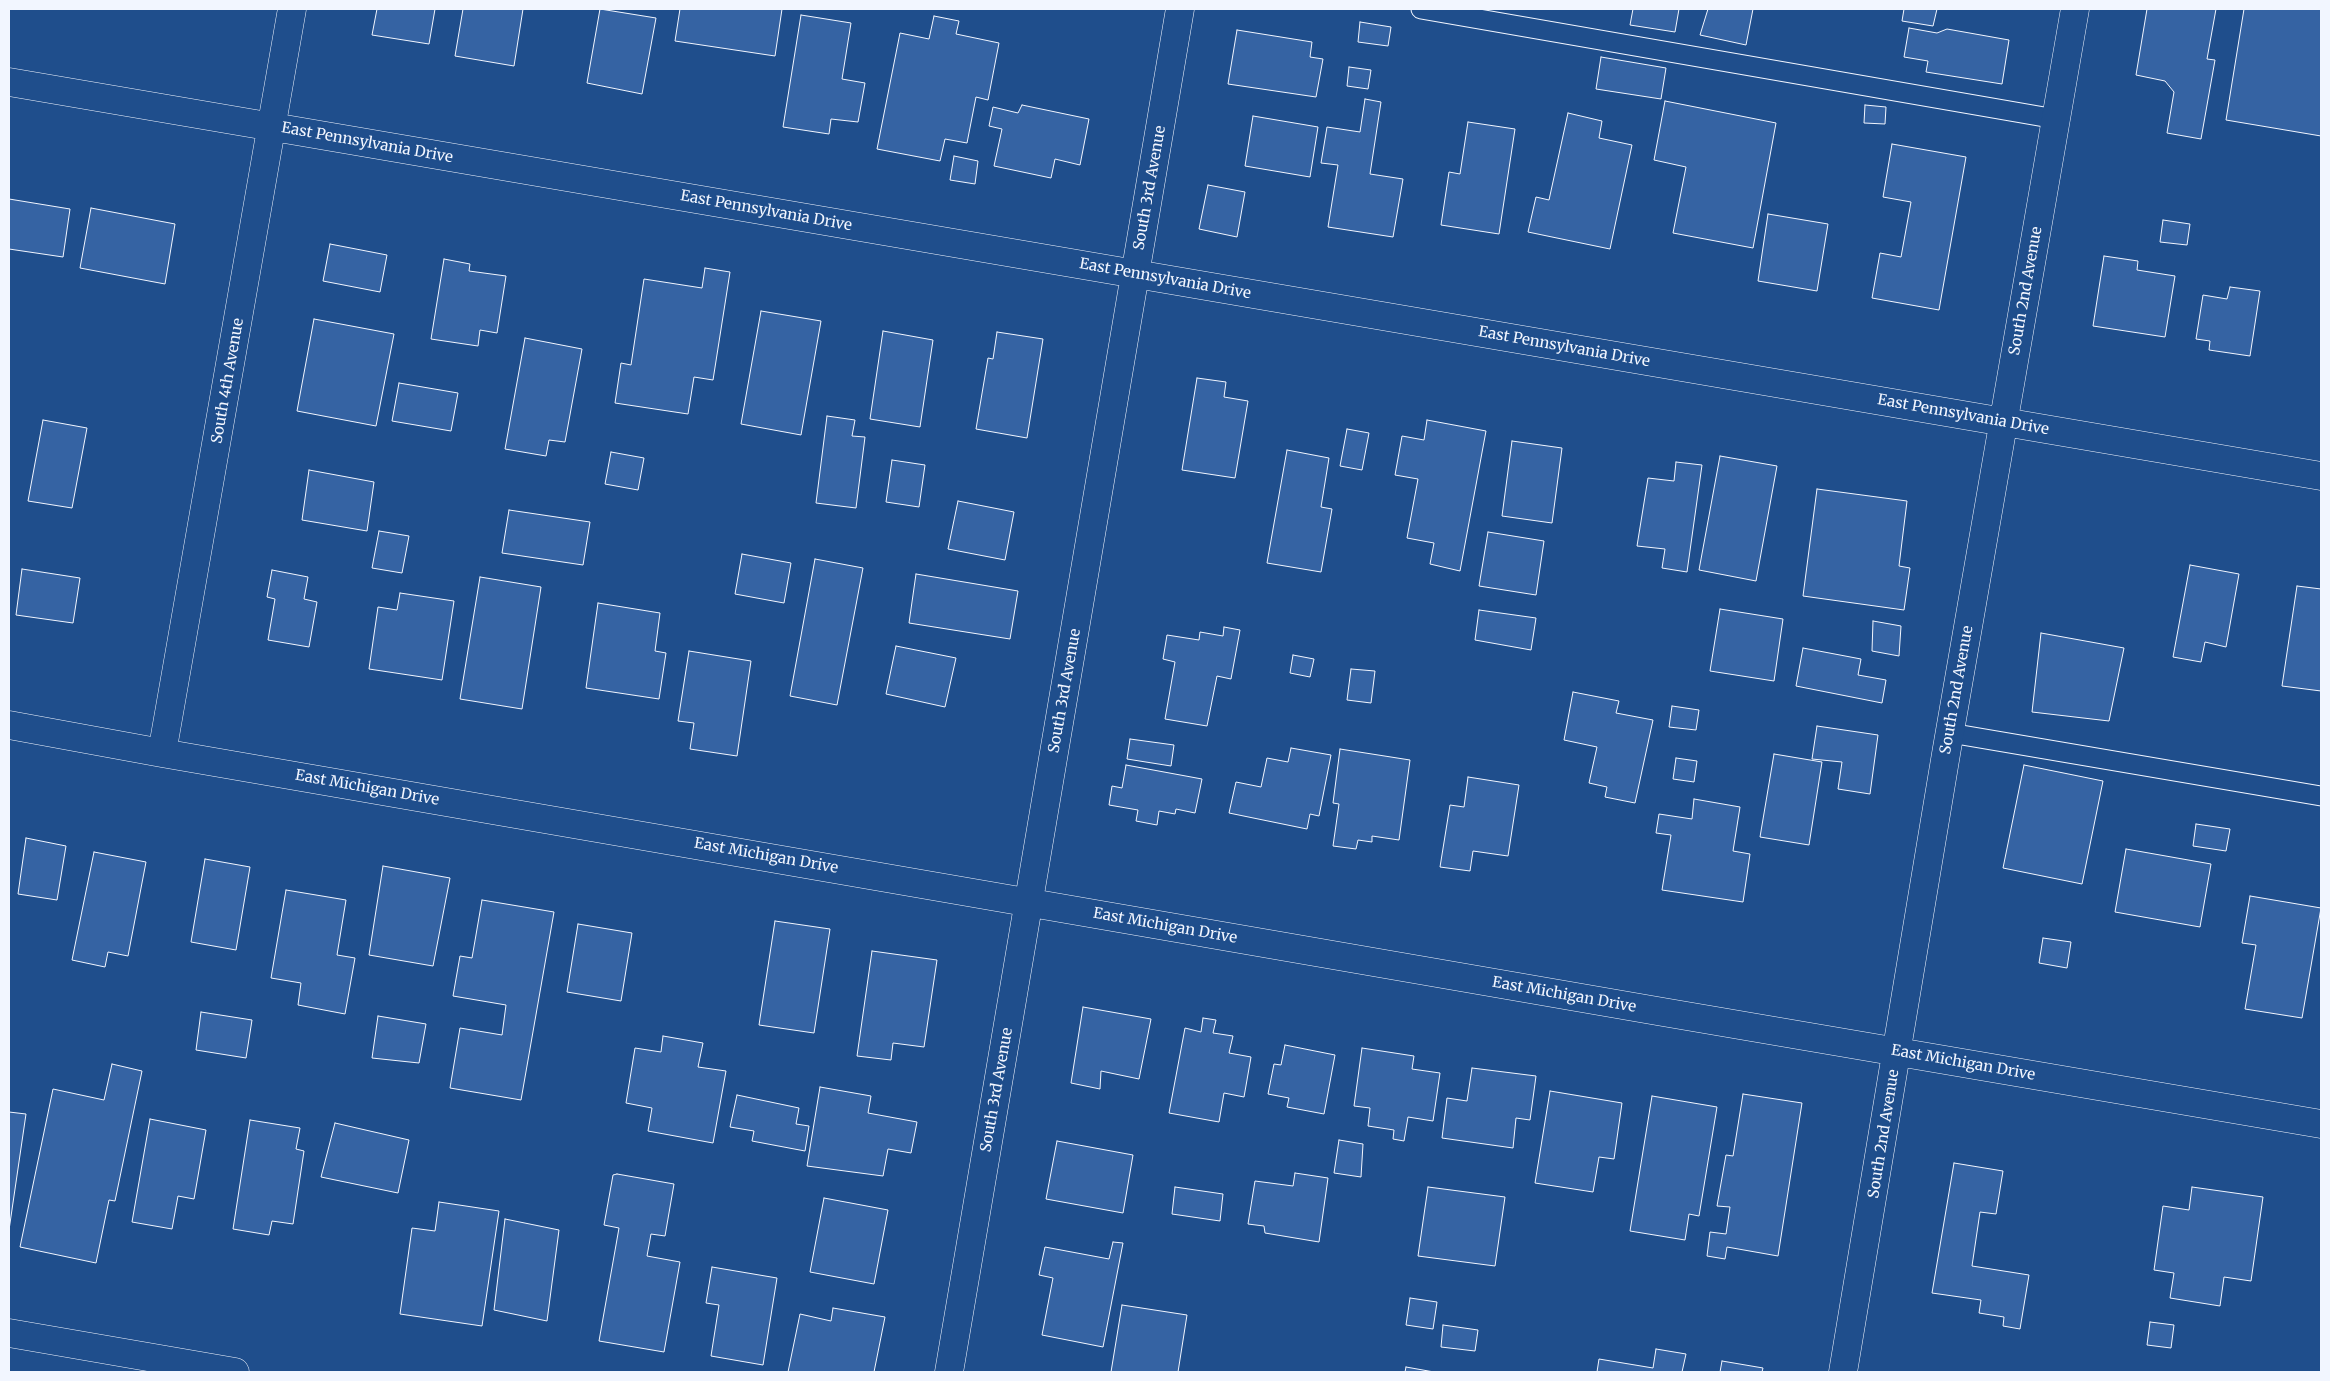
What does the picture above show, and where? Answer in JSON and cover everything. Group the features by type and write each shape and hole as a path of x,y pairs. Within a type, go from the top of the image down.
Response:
{"street":[{"name":"South 4th Avenue","path":"162,753 292,9"},
{"name":"South 3rd Avenue","path":"949,1372 1180,9"},
{"name":"South 2nd Avenue","path":"1843,1372 1950,732 2075,9"},
{"name":"East Pennsylvania Drive","path":"9,82 2321,476"},
{"name":"East Michigan Drive","path":"9,725 162,753 2321,1124"},
{"path":"9,1333 235,1372"}],"lane":[{"path":"1421,9 2056,119"},
{"path":"1950,732 2321,796"}],"building":[{"path":"377,9 435,9 429,44 372,35"},
{"path":"463,9 523,9 514,66 455,56"},
{"path":"600,9 656,18 642,94 587,83"},
{"path":"680,9 782,9 775,56 675,41"},
{"path":"1633,9 1679,9 1675,32 1630,25"},
{"path":"1708,9 1753,9 1746,45 1700,35"},
{"path":"1904,9 1937,9 1933,26 1902,21"},
{"path":"2147,9 2216,9 2207,59 2215,60 2201,139 2167,133 2174,92 2165,81 2136,75"},
{"path":"2244,9 2321,9 2321,136 2226,120"},
{"path":"801,15 851,23 842,79 865,83 858,122 831,119 829,134 783,127"},
{"path":"934,16 959,21 956,34 999,43 988,100 976,97 967,143 945,139 940,161 877,149 900,33 929,39"},
{"path":"1360,22 1391,27 1388,46 1358,42"},
{"path":"1909,28 1937,33 1947,29 2009,40 2002,84 1926,72 1928,61 1904,57"},
{"path":"1237,30 1312,42 1310,57 1323,59 1316,97 1228,84"},
{"path":"1601,57 1666,68 1661,99 1596,89"},
{"path":"1349,67 1371,70 1368,89 1347,86"},
{"path":"1365,99 1381,102 1370,174 1403,179 1393,237 1328,227 1338,165 1321,163 1327,127 1360,132"},
{"path":"1665,101 1776,123 1753,248 1673,233 1686,167 1654,160"},
{"path":"1022,105 1089,119 1080,165 1055,159 1051,178 994,166 1002,129 989,126 993,107 1018,113"},
{"path":"1865,105 1886,107 1885,124 1864,123"},
{"path":"1568,113 1602,121 1599,138 1632,145 1610,249 1528,232 1536,197 1549,200"},
{"path":"1253,116 1318,127 1310,177 1245,166"},
{"path":"1468,122 1515,129 1499,234 1441,225 1449,172 1460,174"},
{"path":"1892,144 1966,157 1939,310 1872,298 1880,253 1901,257 1911,202 1883,197"},
{"path":"954,156 978,161 975,184 950,180"},
{"path":"1208,185 1245,192 1237,237 1199,229"},
{"path":"9,199 70,209 63,257 9,249"},
{"path":"91,208 175,224 165,284 80,268"},
{"path":"1768,214 1828,224 1817,291 1758,281"},
{"path":"2163,220 2190,224 2187,245 2160,242"},
{"path":"330,244 387,255 380,292 323,281"},
{"path":"2104,256 2138,261 2137,270 2175,276 2165,337 2093,326"},
{"path":"444,259 470,264 469,271 506,276 497,333 480,330 478,346 431,339"},
{"path":"705,268 730,272 713,380 694,377 688,414 615,403 621,363 631,365 644,279 702,288"},
{"path":"2230,287 2260,291 2250,356 2209,350 2210,341 2196,339 2203,295 2227,299"},
{"path":"761,311 821,321 801,435 741,424"},
{"path":"314,319 394,334 376,426 297,411"},
{"path":"883,331 933,340 920,427 870,419"},
{"path":"997,332 1043,339 1027,438 976,429 988,358 993,359"},
{"path":"525,338 582,349 565,442 549,440 546,456 505,449"},
{"path":"1197,378 1226,382 1224,397 1248,401 1235,478 1182,470"},
{"path":"399,383 458,393 451,431 392,421"},
{"path":"827,416 855,420 852,436 865,437 856,508 816,503"},
{"path":"43,420 87,428 72,508 28,501"},
{"path":"1427,420 1486,431 1460,571 1430,564 1434,543 1407,538 1418,479 1395,475 1402,436 1424,440"},
{"path":"1347,429 1369,433 1362,470 1340,466"},
{"path":"1512,441 1562,448 1552,523 1502,516"},
{"path":"1287,450 1329,458 1321,507 1332,509 1321,572 1267,563"},
{"path":"611,452 644,458 638,490 605,484"},
{"path":"1720,456 1777,466 1756,581 1699,570"},
{"path":"892,460 925,465 919,507 886,502"},
{"path":"1676,462 1702,465 1687,572 1662,568 1665,549 1637,546 1648,478 1674,481"},
{"path":"309,470 374,482 367,531 302,520"},
{"path":"1817,489 1907,501 1899,566 1910,568 1904,610 1803,596"},
{"path":"958,501 1014,512 1005,560 948,549"},
{"path":"509,510 590,522 583,565 502,553"},
{"path":"379,531 409,536 402,573 372,568"},
{"path":"1488,532 1544,541 1536,595 1479,586"},
{"path":"742,554 791,563 784,603 735,594"},
{"path":"815,559 863,568 837,705 790,696"},
{"path":"2190,565 2239,574 2226,647 2205,642 2201,662 2173,657"},
{"path":"22,569 80,578 73,623 16,615"},
{"path":"272,570 308,577 304,599 317,602 309,647 268,640 275,599 267,597"},
{"path":"916,574 1018,591 1010,639 909,623"},
{"path":"480,577 541,587 522,709 460,699"},
{"path":"2297,586 2321,589 2321,691 2282,686"},
{"path":"400,593 454,601 442,680 369,669 378,607 397,610"},
{"path":"598,603 660,613 655,651 666,653 659,699 586,688"},
{"path":"1720,609 1783,619 1774,681 1710,671"},
{"path":"1479,610 1536,618 1531,650 1475,640"},
{"path":"1873,621 1901,626 1899,656 1872,651"},
{"path":"1224,627 1240,630 1231,679 1217,676 1207,726 1165,719 1175,662 1163,659 1167,635 1199,640 1200,632 1223,636"},
{"path":"2041,633 2124,648 2109,721 2032,712"},
{"path":"896,646 956,658 945,707 886,694"},
{"path":"1803,648 1861,659 1858,675 1886,680 1882,703 1796,686"},
{"path":"689,651 751,661 737,756 690,749 694,723 678,721"},
{"path":"1293,655 1314,659 1310,677 1290,673"},
{"path":"1351,669 1375,671 1371,703 1347,700"},
{"path":"1573,692 1619,701 1616,713 1653,720 1635,803 1605,797 1607,787 1589,783 1597,747 1564,740"},
{"path":"1672,706 1699,710 1696,730 1669,727"},
{"path":"1817,726 1878,735 1870,794 1838,789 1842,762 1812,759"},
{"path":"1130,739 1174,745 1171,766 1127,759"},
{"path":"1291,748 1331,755 1319,816 1310,814 1307,829 1229,813 1236,782 1261,787 1267,758 1288,762"},
{"path":"1340,749 1410,760 1399,840 1372,836 1372,842 1358,840 1356,849 1333,846 1339,804 1333,803"},
{"path":"1774,754 1822,762 1809,845 1760,837"},
{"path":"1676,758 1697,761 1694,782 1673,779"},
{"path":"1126,765 1202,779 1195,813 1176,809 1175,814 1159,811 1157,825 1136,821 1138,810 1109,805 1112,786 1122,788"},
{"path":"2024,765 2103,781 2082,884 2003,868"},
{"path":"1468,777 1519,785 1508,856 1473,851 1470,871 1440,867 1450,805 1464,807"},
{"path":"1694,799 1740,807 1733,851 1750,854 1743,902 1662,890 1671,835 1656,833 1659,814 1692,819"},
{"path":"2196,824 2230,829 2226,851 2193,846"},
{"path":"26,838 66,846 57,900 18,894"},
{"path":"2126,849 2211,864 2200,927 2115,912"},
{"path":"94,852 146,862 128,956 108,952 105,967 72,960"},
{"path":"205,859 250,867 236,950 191,942"},
{"path":"383,866 450,878 433,966 369,955"},
{"path":"286,890 346,900 337,955 355,958 345,1014 298,1005 301,983 271,978"},
{"path":"2250,896 2321,908 2302,1018 2245,1009 2256,945 2242,943"},
{"path":"482,900 554,912 521,1100 450,1088 460,1028 502,1035 506,1005 453,996 460,956 472,958"},
{"path":"775,921 830,929 814,1033 759,1025"},
{"path":"578,924 632,933 621,1001 567,992"},
{"path":"2043,938 2071,942 2067,968 2039,963"},
{"path":"872,951 937,960 924,1047 893,1043 891,1060 857,1056"},
{"path":"1083,1007 1151,1019 1139,1079 1101,1071 1100,1089 1071,1083"},
{"path":"201,1012 252,1020 246,1058 196,1050"},
{"path":"378,1016 426,1024 419,1063 372,1058"},
{"path":"1203,1018 1216,1020 1213,1033 1233,1036 1229,1053 1251,1057 1244,1097 1224,1093 1219,1122 1169,1113 1185,1028 1201,1032"},
{"path":"663,1036 703,1043 698,1067 726,1071 713,1143 648,1131 652,1108 626,1103 635,1048 661,1052"},
{"path":"1285,1045 1335,1055 1324,1114 1287,1107 1289,1098 1268,1094 1274,1064 1281,1065"},
{"path":"1362,1048 1414,1056 1412,1069 1440,1073 1433,1121 1408,1117 1404,1141 1393,1139 1394,1130 1368,1126 1370,1108 1354,1106"},
{"path":"112,1064 142,1071 115,1201 109,1200 96,1263 20,1247 53,1089 104,1100"},
{"path":"1472,1068 1536,1076 1530,1120 1516,1118 1513,1148 1442,1138 1447,1098 1467,1101"},
{"path":"820,1087 871,1096 868,1113 917,1122 911,1153 888,1149 883,1176 807,1166"},
{"path":"1550,1091 1622,1103 1614,1159 1599,1157 1593,1192 1535,1183"},
{"path":"1743,1094 1802,1103 1778,1256 1727,1247 1725,1259 1707,1256 1710,1232 1726,1234 1730,1207 1717,1206 1726,1155 1733,1156"},
{"path":"737,1095 799,1108 796,1124 809,1126 805,1151 752,1141 754,1131 730,1127"},
{"path":"1652,1096 1717,1107 1699,1216 1689,1214 1685,1240 1630,1231"},
{"path":"9,1112 26,1114 9,1230"},
{"path":"150,1119 206,1130 194,1199 178,1196 172,1229 132,1222"},
{"path":"250,1120 300,1128 296,1149 304,1151 293,1224 272,1221 269,1235 233,1229"},
{"path":"335,1123 409,1140 398,1193 321,1177"},
{"path":"1339,1140 1363,1144 1361,1177 1334,1173"},
{"path":"1057,1141 1133,1155 1123,1213 1046,1199"},
{"path":"1954,1163 2003,1171 1996,1214 1980,1212 1972,1266 2029,1275 2020,1329 2003,1326 2004,1317 1979,1313 1981,1300 1932,1293"},
{"path":"1295,1173 1328,1178 1319,1242 1265,1233 1264,1226 1248,1224 1255,1181 1293,1186"},
{"path":"617,1174 674,1184 665,1236 651,1234 647,1256 680,1262 664,1352 599,1341 619,1228 604,1225 613,1175"},
{"path":"1175,1187 1223,1194 1220,1221 1172,1214"},
{"path":"1428,1187 1505,1197 1495,1266 1418,1256"},
{"path":"2192,1187 2263,1197 2251,1281 2224,1277 2220,1306 2170,1298 2174,1273 2154,1270 2163,1206 2189,1210"},
{"path":"824,1198 888,1210 874,1284 810,1272"},
{"path":"439,1202 499,1211 482,1326 400,1314 412,1228 435,1231"},
{"path":"505,1219 559,1230 547,1321 494,1310"},
{"path":"1113,1242 1123,1243 1103,1347 1042,1335 1053,1278 1039,1275 1045,1247 1109,1259"},
{"path":"712,1267 777,1278 763,1365 711,1356 719,1305 706,1303"},
{"path":"1410,1298 1437,1302 1433,1329 1406,1325"},
{"path":"1122,1305 1187,1315 1178,1372 1111,1372"},
{"path":"833,1308 885,1317 874,1372 788,1372 800,1314 831,1321"},
{"path":"2150,1322 2174,1325 2171,1348 2147,1345"},
{"path":"1443,1325 1478,1330 1475,1351 1441,1347"},
{"path":"1656,1349 1686,1354 1682,1372 1597,1372 1599,1359 1653,1368"},
{"path":"1722,1361 1763,1368 1762,1372 1720,1372"},
{"path":"1406,1367 1434,1372 1405,1372"}]}
